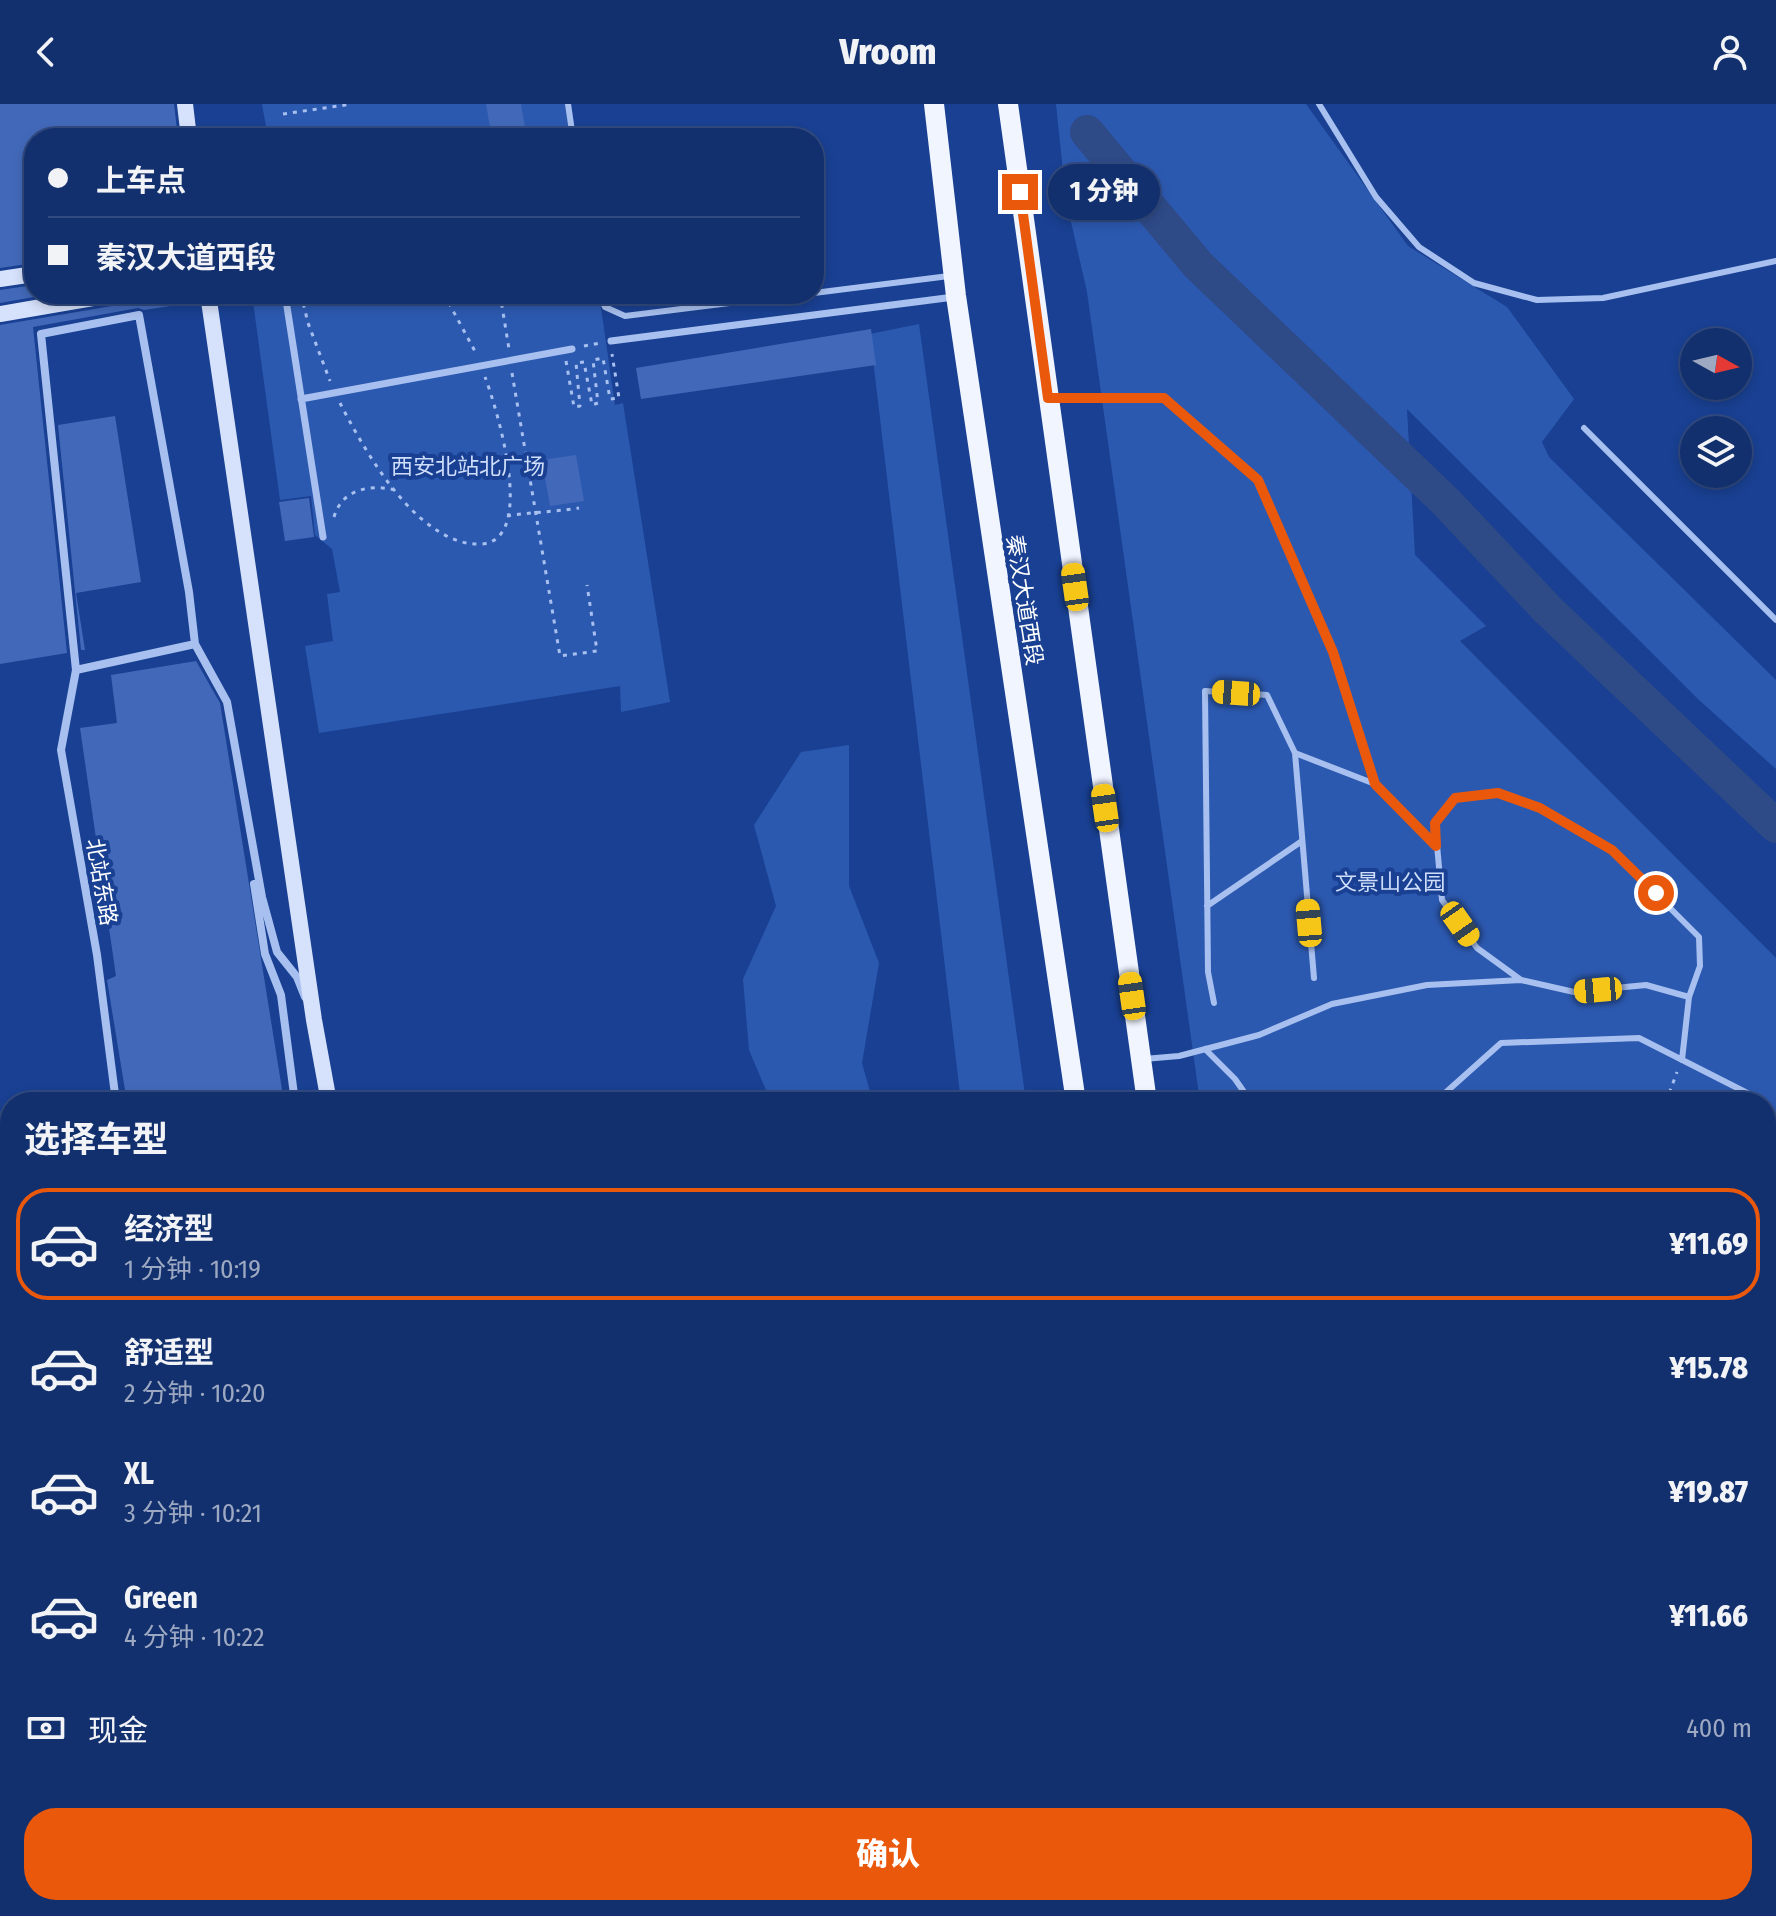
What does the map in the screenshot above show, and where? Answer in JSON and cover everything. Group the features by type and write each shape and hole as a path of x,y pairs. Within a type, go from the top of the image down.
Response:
{"main road":[{"path":"185,104 188,128"},
{"name":"秦汉大道西段","path":"934,104 956,296 1075,1092"},
{"path":"1008,104 1146,1092"},
{"path":"0,279 24,275"},
{"path":"0,314 58,304"},
{"path":"209,304 327,1092"}],"street":[{"path":"611,341 956,296"},
{"path":"287,304 323,537"},
{"name":"北站东路","path":"115,1092 97,955 61,750 76,670 41,334 139,315 189,592 195,644"},
{"path":"301,399 568,350"},
{"path":"76,670 195,644 227,702 262,897 277,952 297,977 314,1020"},
{"path":"227,702 265,954 281,995 294,1092"}],"lane":[{"path":"568,104 572,128"},
{"path":"1319,104 1376,197 1419,247 1474,283 1537,300 1603,298 1776,261"},
{"path":"824,292 954,275"},
{"path":"604,304 625,316 722,304"},
{"path":"1048,398 1164,398 1258,480 1333,652 1375,784"},
{"path":"1584,428 1776,620"},
{"path":"1214,1003 1208,972 1205,691 1267,695 1295,753 1314,978"},
{"path":"1295,753 1375,784 1436,846"},
{"path":"1521,980 1477,948 1442,900 1435,823 1455,798 1498,793 1540,808 1612,850 1699,937 1700,966 1689,997 1682,1060"},
{"path":"1207,906 1302,841"},
{"path":"1141,1059 1179,1056 1259,1035 1332,1004 1427,985 1521,980 1574,992 1646,985 1689,997"},
{"path":"1446,1092 1501,1043 1639,1038 1746,1092"},
{"path":"1205,1049 1244,1092"}],"path":[{"path":"283,114 352,104"},
{"path":"304,304 312,336 350,424 395,490 433,529 466,543 487,543 496,538 507,516 510,477 507,448 481,367 449,304"},
{"path":"502,304 560,656 597,651 587,585"},
{"path":"611,341 619,398 610,399 603,358 593,360 598,403 592,405 584,362 576,363 580,406 574,407 568,350 611,341"},
{"path":"333,520 344,499 353,492 377,487 395,490"},
{"path":"507,516 579,508"},
{"path":"1670,1092 1682,1060"}],"green space":[{"path":"262,104 571,104 575,128 266,128"},
{"name":"文景山公园","path":"1056,104 1306,104 1408,246 1507,307 1574,399 1542,442 1549,457 1776,680 1776,769 1699,700 1407,409 1415,555 1486,626 1460,641 1776,958 1776,1092 1199,1092 1087,292 1066,200"},
{"name":"西安北站北广场","path":"253,304 600,304 615,405 623,403 670,702 621,712 620,686 319,733 305,646 333,641 327,594 340,592 332,549 315,535 311,496 280,500"},
{"path":"919,324 1025,1092 960,1092 870,334"},
{"path":"849,745 849,886 879,963 862,1063 870,1092 767,1092 749,1050 743,979 776,906 754,825 801,752"}],"building":[{"path":"0,104 174,104 177,128 24,128 24,264 0,268"},
{"path":"486,104 521,104 525,128 490,128"},
{"path":"24,286 24,299 0,303 0,290"},
{"path":"183,304 144,310 138,308 33,327 67,653 0,664 0,325 118,305"},
{"path":"871,329 876,365 641,399 636,368"},
{"path":"115,416 141,582 76,593 85,650 81,650 58,425"},
{"path":"576,455 584,501 550,506 542,460"},
{"path":"309,498 314,537 285,541 279,502"},
{"path":"196,661 220,703 282,1092 125,1092 107,980 116,976 80,728 117,723 111,675"}],"waterway":[{"path":"1087,132 1198,265 1445,501 1548,610 1776,826"}],"route":[{"path":"1020,192 1048,398 1164,398 1258,480 1333,652 1375,784 1436,846 1435,823 1455,798 1498,793 1540,808 1612,850 1656,893"}]}
